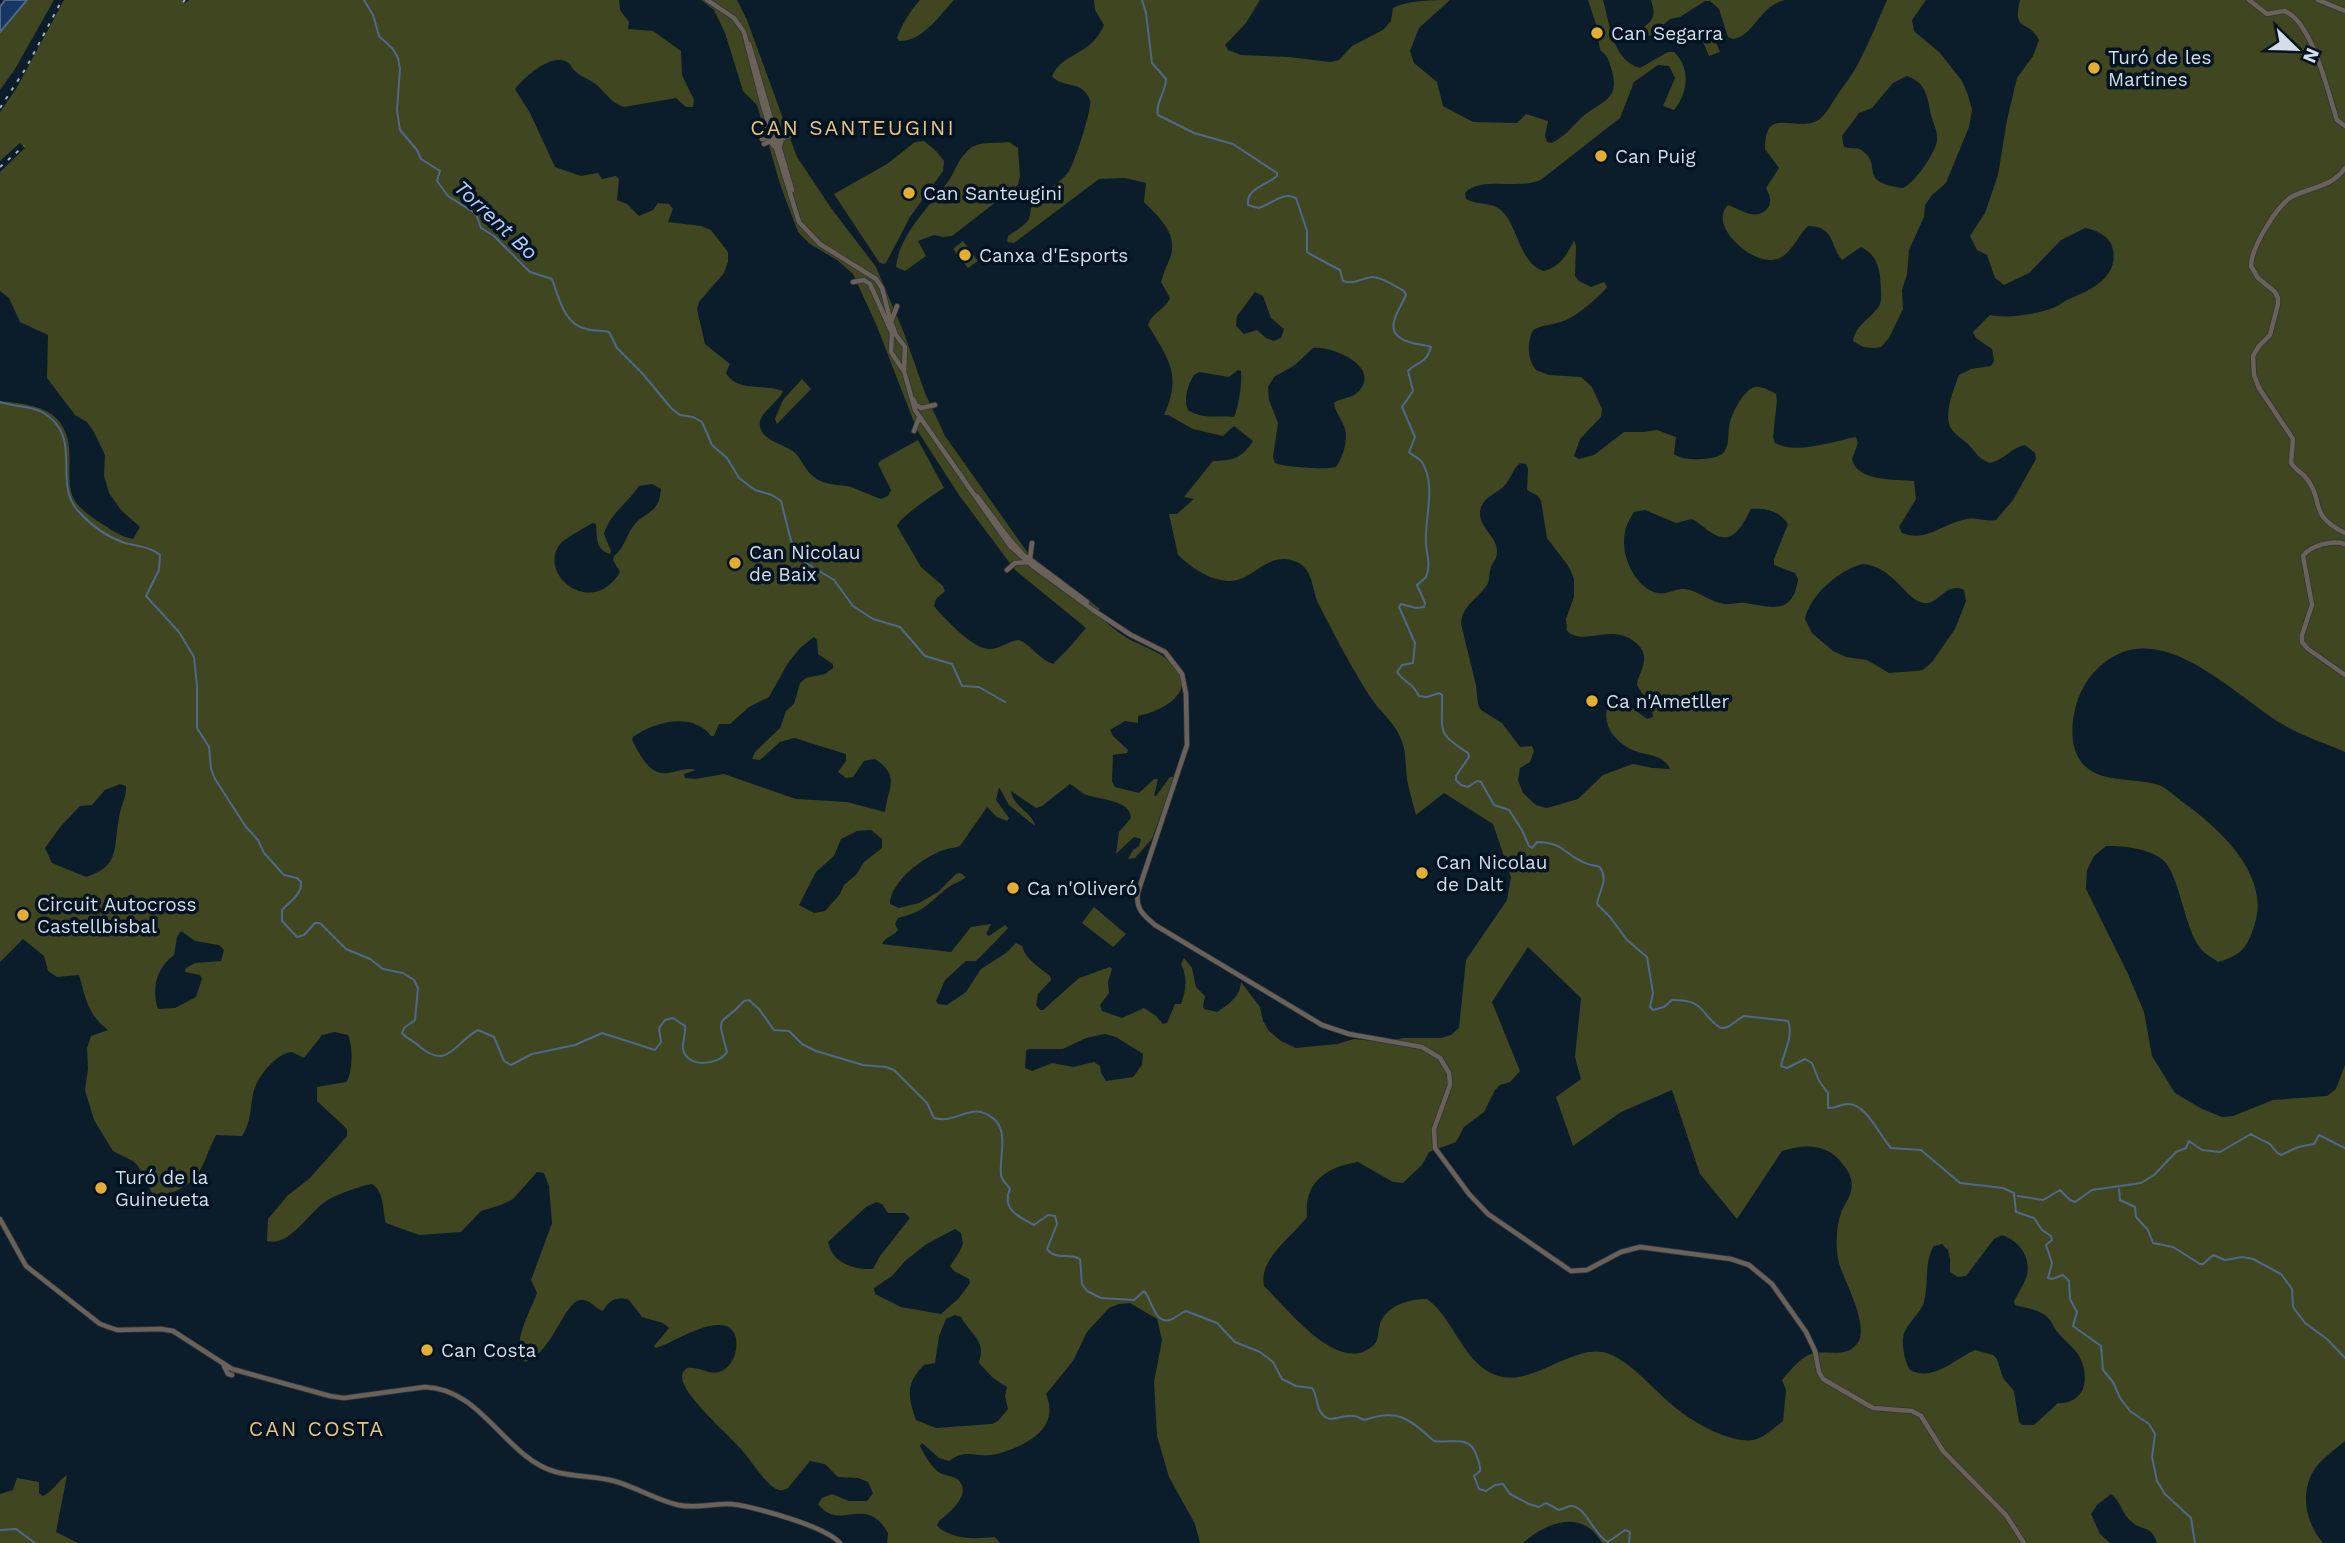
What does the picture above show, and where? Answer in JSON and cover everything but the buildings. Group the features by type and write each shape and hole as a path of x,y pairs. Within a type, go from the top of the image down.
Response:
{"main road":[{"path":"707,0 734,18 745,36 752,70 799,222 820,244 876,279 882,288 891,321 905,347 904,371 911,401 919,417 1014,548 1131,635 1168,655 1180,669 1186,686 1187,745 1138,892 1138,905 1143,914 1155,925 1322,1025 1349,1034 1422,1047 1434,1053 1447,1068 1450,1081 1433,1134 1437,1153 1485,1212 1531,1242 1565,1269 1576,1272 1587,1270 1621,1252 1640,1247 1731,1259 1757,1270 1772,1284 1806,1332 1823,1379 1873,1408 1912,1411 1921,1416 1943,1451 2006,1515 2024,1543"},
{"path":"2249,0 2267,15 2284,10 2294,16 2310,40 2337,120 2345,126"},
{"path":"2318,0 2345,12"},
{"path":"771,125 780,133 791,133 782,139 778,149"},
{"path":"767,140 771,125"},
{"path":"767,140 778,149 783,159 804,227"},
{"path":"767,140 783,159"},
{"path":"2345,167 2330,183 2296,195 2282,205 2254,252 2251,266 2258,278 2275,292 2278,304 2270,335 2253,356 2256,382 2293,439 2291,463 2307,478 2318,511 2345,533"},
{"path":"853,282 864,280 870,285 892,333"},
{"path":"897,306 891,321 891,349 904,371"},
{"path":"893,344 901,342"},
{"path":"894,355 900,356 904,352"},
{"path":"907,386 918,407 934,405"},
{"path":"914,431 919,417"},
{"path":"2345,544 2335,542 2309,549 2303,556 2311,597 2310,614 2302,635 2302,642 2308,649 2345,675"},
{"path":"1014,548 1027,552 1031,563"},
{"path":"1007,570 1017,558 1014,548"},
{"path":"1015,563 1031,563"},
{"path":"0,1219 18,1254 32,1272 100,1324 111,1329 173,1331 231,1372 242,1372 341,1398 425,1387 436,1388 481,1412 530,1459 547,1469 615,1481 680,1506 730,1504 747,1507 824,1531 840,1543"}],"green space":[{"path":"27,0 54,0 0,90 0,32"},
{"path":"64,0 182,0 185,3 189,0 619,0 620,10 629,22 628,29 653,31 681,51 682,75 694,100 693,107 686,107 676,98 620,106 567,62 558,60 544,64 515,89 530,113 555,167 581,176 598,173 602,179 616,176 619,179 617,200 627,204 639,216 653,210 658,203 669,204 673,209 668,222 701,226 711,230 728,252 728,262 724,273 699,302 697,309 705,344 730,364 726,373 737,383 783,391 762,417 760,426 765,435 794,452 808,472 819,480 851,487 881,499 888,496 891,490 878,464 918,440 944,488 911,511 897,526 921,567 943,586 945,591 936,599 934,606 960,633 985,649 1019,640 1053,664 1086,628 1015,570 959,495 917,430 876,324 853,274 837,260 810,244 798,232 781,187 757,105 743,91 725,33 714,10 701,0 737,0 747,20 797,157 831,208 876,267 904,333 925,393 945,436 1030,556 1100,609 1096,614 1119,632 1171,662 1179,672 1182,682 1176,698 1168,704 1138,716 1138,723 1125,721 1110,730 1128,750 1127,753 1113,755 1112,781 1115,787 1139,793 1154,779 1158,779 1156,796 1170,777 1174,777 1152,839 1135,858 1128,859 1139,846 1141,839 1134,837 1116,854 1119,832 1131,818 1125,807 1084,794 1070,784 1036,808 1011,791 1012,797 1035,826 1009,805 999,787 996,800 1009,818 1007,821 997,817 987,807 960,846 936,853 918,864 902,879 890,904 899,908 919,903 938,892 956,874 960,873 966,877 948,887 929,904 898,918 895,924 898,930 882,944 951,952 971,927 991,924 986,934 989,936 1005,925 1008,928 976,961 966,961 945,980 936,1001 938,1004 947,1005 966,992 981,969 1016,943 1022,946 1033,963 1050,976 1051,980 1038,994 1036,1005 1040,1010 1079,978 1110,967 1109,993 1100,1005 1102,1011 1122,1018 1144,1008 1163,1024 1167,1023 1175,1004 1181,1004 1183,999 1185,979 1181,964 1184,958 1192,968 1196,987 1205,996 1204,1009 1217,1012 1226,1006 1236,996 1241,982 1260,1007 1263,1021 1269,1031 1296,1048 1337,1044 1354,1039 1387,1042 1403,1038 1441,1038 1451,1035 1459,1028 1466,960 1507,900 1511,877 1493,824 1444,793 1416,815 1400,737 1350,664 1316,599 1305,568 1294,561 1280,559 1245,577 1227,581 1201,572 1178,555 1169,514 1177,514 1194,499 1184,497 1213,461 1236,457 1253,441 1234,426 1223,436 1193,429 1164,415 1172,389 1171,368 1148,325 1170,298 1161,282 1172,247 1165,226 1144,202 1146,183 1125,178 1099,179 1014,243 1007,242 1008,236 1029,219 1033,204 1065,176 1075,158 1086,124 1090,100 1082,89 1052,76 1063,62 1092,43 1104,25 1095,10 1094,0 1260,0 1246,23 1225,45 1228,50 1241,55 1330,62 1339,60 1352,46 1383,30 1391,21 1393,8 1413,2 1450,0 1419,28 1410,51 1414,63 1437,82 1443,106 1473,122 1517,123 1526,114 1548,121 1545,136 1547,142 1552,143 1607,99 1614,87 1611,68 1600,50 1596,24 1588,0 1603,0 1614,40 1623,57 1631,64 1640,68 1668,52 1674,52 1679,58 1686,81 1674,110 1663,106 1675,78 1669,66 1658,65 1634,82 1620,118 1542,179 1524,184 1481,185 1465,193 1466,199 1495,206 1503,212 1524,253 1535,266 1543,271 1554,267 1566,255 1574,240 1575,276 1591,287 1604,282 1607,287 1570,318 1533,330 1530,340 1530,356 1536,370 1549,375 1581,377 1592,387 1602,409 1601,417 1580,439 1574,456 1579,459 1594,455 1624,432 1657,430 1676,437 1674,454 1677,456 1694,459 1717,456 1727,447 1730,422 1740,402 1751,389 1760,387 1776,394 1773,437 1775,443 1793,448 1856,437 1858,443 1852,459 1861,472 1878,478 1914,481 1916,499 1899,527 1902,533 1919,536 1967,519 1996,520 2013,500 2036,459 2035,453 2025,445 1990,463 1978,456 1949,424 1950,402 1959,375 1971,369 1991,366 1994,361 1992,349 1976,338 1973,332 1990,315 2014,316 2055,307 2101,282 2113,260 2112,245 2106,238 2099,232 2085,228 2061,240 2029,273 2004,285 1995,278 1987,255 1977,250 1970,236 1985,213 1998,175 2017,78 2033,56 2039,40 2018,18 2020,0 2345,0 2345,752 2291,729 2196,665 2170,653 2144,648 2118,654 2088,679 2074,713 2072,732 2078,756 2085,766 2095,773 2159,785 2198,813 2238,854 2255,888 2258,905 2250,938 2239,953 2218,962 2203,951 2195,940 2174,877 2163,860 2143,850 2106,846 2094,856 2087,870 2086,889 2144,1012 2152,1056 2175,1093 2222,1117 2233,1116 2273,1100 2327,1096 2336,1089 2345,1065 2345,1441 2316,1467 2307,1486 2306,1496 2308,1516 2323,1543 2157,1543 2152,1533 2126,1516 2111,1494 2097,1505 2091,1514 2100,1534 2110,1543 1602,1543 1585,1525 1564,1522 1543,1529 1523,1543 1200,1543 1195,1524 1169,1477 1157,1436 1154,1382 1162,1340 1157,1319 1130,1303 1109,1308 1087,1332 1073,1361 1046,1394 1049,1417 1038,1434 1029,1441 997,1454 967,1454 949,1461 939,1458 922,1443 920,1446 936,1470 962,1484 963,1490 958,1502 939,1521 939,1528 966,1538 995,1537 1000,1543 887,1543 888,1533 879,1521 862,1514 835,1515 826,1512 818,1504 822,1498 832,1494 849,1501 867,1501 873,1493 868,1482 858,1478 838,1477 825,1464 810,1461 788,1488 777,1489 765,1480 741,1449 690,1394 682,1377 687,1368 715,1373 726,1368 731,1362 735,1354 736,1338 727,1326 703,1328 656,1348 654,1346 669,1328 663,1323 642,1317 629,1300 614,1300 603,1311 584,1300 577,1301 535,1356 525,1362 520,1358 521,1333 537,1293 531,1280 552,1223 549,1186 544,1173 537,1172 513,1199 481,1211 461,1232 419,1235 386,1223 381,1196 372,1184 329,1199 291,1234 283,1239 267,1241 268,1219 287,1196 310,1178 347,1136 347,1129 317,1101 317,1087 346,1082 352,1059 348,1035 335,1032 322,1035 304,1058 292,1052 273,1062 262,1074 255,1088 249,1121 242,1136 216,1135 203,1166 193,1180 163,1196 152,1193 138,1166 113,1151 94,1120 85,1090 87,1048 91,1036 108,1030 92,1012 79,975 57,977 48,971 44,956 23,939 0,962 0,401 37,407 56,418 68,438 71,492 84,511 114,532 129,538 133,539 140,527 121,510 109,493 104,476 105,455 94,432 87,422 75,415 47,378 48,335 20,322 9,298 0,291 0,172 25,148 20,143 0,161 0,112 16,89","holes":["1255,292 1263,296 1271,318 1284,329 1281,338 1274,341 1257,330 1244,334 1236,326 1237,316","1313,348 1342,354 1359,366 1364,373 1364,382 1359,391 1334,403 1346,434 1341,459 1336,467 1305,468 1275,463 1273,457 1278,423 1269,400 1268,387 1274,377 1295,365","1238,370 1241,371 1240,395 1234,417 1205,416 1188,410 1187,392 1194,375 1199,372 1229,377","1520,463 1526,464 1527,490 1541,501 1547,538 1569,567 1574,579 1574,597 1566,619 1567,631 1582,637 1608,634 1627,637 1643,651 1643,664 1637,685 1652,710 1653,717 1647,719 1628,705 1609,702 1606,716 1609,729 1623,745 1658,757 1670,769 1633,764 1603,775 1578,799 1547,808 1536,805 1523,793 1518,780 1520,768 1530,762 1534,751 1532,746 1520,747 1502,723 1481,710 1478,704 1461,624 1468,606 1488,583 1490,569 1497,554 1494,541 1481,520 1481,507 1505,485","652,484 661,489 656,506 635,524 614,556 613,560 620,572 608,586 595,592 582,592 570,587 555,567 555,555 561,543 593,523 596,524 599,546 610,554 604,534 610,520 639,486","1751,509 1772,511 1788,524 1774,559 1774,565 1795,573 1798,579 1795,591 1786,604 1772,607 1742,603 1724,604 1684,589 1658,593 1642,584 1627,560 1625,532 1634,512 1645,510 1676,523 1692,519 1719,537 1731,536 1741,527","1863,564 1874,566 1892,577 1918,601 1929,603 1947,591 1958,588 1964,590 1966,601 1955,629 1932,662 1923,670 1889,673 1867,660 1846,657 1833,651 1812,633 1805,619 1808,610 1819,592 1836,577","814,637 817,640 818,654 833,664 833,668 825,674 806,678 800,683 794,704 786,711 780,728 755,752 752,759 760,760 780,742 794,738 846,754 846,761 838,772 846,778 853,777 864,761 875,759 888,771 891,782 885,812 847,802 796,799 724,774 695,779 685,778 684,774 696,770 692,769 661,773 650,767 632,740 651,727 684,721 703,728 714,736 719,724 730,724 749,707 769,697 788,663 800,648","120,784 126,786 110,861 105,867 86,877 52,863 45,848 80,806 92,805 105,790","871,830 882,839 882,848 864,862 825,911 814,913 799,905 816,872 834,856 841,839 857,831","181,931 195,941 219,945 224,950 221,961 195,963 186,968 185,972 200,975 202,979 196,997 175,1008 158,1009 155,994 157,979 174,955 177,937","1528,947 1581,998 1575,1057 1581,1079 1556,1097 1573,1146 1621,1112 1672,1090 1700,1174 1737,1219 1782,1151 1808,1146 1832,1153 1848,1171 1852,1184 1840,1216 1837,1243 1839,1263 1859,1317 1860,1338 1856,1345 1847,1351 1815,1353 1801,1360 1782,1380 1786,1390 1783,1421 1764,1436 1748,1440 1720,1434 1689,1418 1632,1368 1612,1355 1583,1353 1520,1377 1504,1377 1489,1372 1471,1357 1444,1316 1427,1299 1407,1301 1390,1310 1381,1321 1376,1342 1363,1352 1336,1350 1322,1342 1264,1286 1266,1266 1271,1257 1307,1217 1309,1194 1313,1186 1327,1172 1358,1162 1393,1182 1403,1183 1422,1165 1429,1152 1456,1142 1464,1127 1484,1112 1500,1085 1510,1082 1520,1071 1492,1002","1105,1034 1116,1037 1143,1054 1142,1065 1133,1077 1106,1081 1100,1066 1094,1062 1073,1067 1052,1063 1032,1071 1025,1068 1026,1051 1063,1049 1086,1038","876,1202 882,1204 888,1213 905,1213 910,1218 873,1269 845,1264 830,1249 828,1242 866,1207","955,1229 961,1233 963,1243 950,1266 969,1279 970,1283 959,1298 941,1314 901,1307 875,1294 874,1288 892,1276 925,1245","2002,1235 2014,1241 2022,1250 2028,1268 2025,1281 2014,1301 2015,1305 2046,1316 2078,1354 2085,1375 2084,1387 2078,1396 2069,1402 2058,1403 2034,1425 2022,1425 2019,1422 2014,1391 2003,1378 1993,1355 1975,1350 1935,1371 1919,1373 1910,1370 1904,1355 1903,1338 1923,1305 1929,1260 1934,1246 1942,1244 1948,1250 1950,1272 1958,1277 1966,1276 1994,1239","955,1315 961,1317 981,1347 979,1363 993,1378 1007,1387 1005,1396 1008,1409 992,1424 936,1428 916,1420 910,1398 911,1385 924,1365 935,1363 939,1336 946,1319"]},
{"path":"920,0 954,0 923,32 899,41 897,38 904,23"},
{"path":"1651,0 1785,0 1769,8 1746,32 1733,39 1728,37 1719,9 1710,1 1705,1 1680,17 1670,19 1652,35 1641,38 1640,30 1653,17"},
{"path":"1887,0 1926,0 1912,20 1914,31 1940,53 1962,81 1972,110 1969,127 1946,183 1925,205 1924,217 1909,250 1907,274 1902,290 1903,309 1889,338 1881,347 1875,348 1863,347 1853,341 1857,330 1879,306 1881,300 1879,270 1872,255 1861,247 1842,260 1831,238 1823,229 1808,226 1782,257 1767,260 1756,257 1745,251 1728,233 1723,223 1723,213 1728,205 1757,214 1770,205 1766,188 1779,168 1765,149 1766,135 1770,127 1784,123 1811,123 1822,117 1858,65","holes":["1907,76 1914,79 1925,91 1937,141 1924,167 1903,188 1880,182 1875,177 1868,156 1859,149 1844,147 1842,136 1859,113 1872,108 1893,83"]},
{"path":"1709,26 1720,52 1709,56 1698,30"},
{"path":"924,141 944,161 943,171 910,217 886,263 883,264 879,262 834,194 887,164 915,142"},
{"path":"1009,142 1018,148 1018,185 952,236 934,235 918,241 926,256 905,271 896,267 898,255 909,233 947,183 967,151 980,144"},
{"name":"Canxa d'Esports","path":"963,241 978,261 968,268 953,249"},
{"path":"802,379 811,389 777,424 775,419 783,400"},
{"path":"1094,907 1126,934 1113,947 1082,923"},
{"path":"67,1475 56,1532 78,1543 0,1543 0,1494 13,1490 17,1478 39,1482 39,1493 43,1496"}],"water":[{"path":"5,0 27,0 0,32 0,7"}],"waterway":[{"name":"Torrent Bo","path":"364,0 373,15 379,36 398,58 400,69 397,110 400,130 421,159 440,171 437,181 448,196 476,214 481,228 494,236 530,272 552,279 563,309 572,322 586,329 609,332 617,348 672,409 680,415 702,422 712,445 727,458 739,478 755,490 781,501 791,541 806,563 834,580 853,606 873,619 900,627 925,656 952,664 962,686 979,687 1005,702"},
{"path":"1142,0 1152,63 1166,79 1158,115 1194,133 1233,144 1277,173 1277,176 1253,191 1248,205 1258,208 1281,197 1296,198 1307,231 1307,252 1340,270 1343,281 1376,277 1404,291 1406,295 1394,321 1395,333 1409,342 1431,347 1424,360 1408,371 1413,391 1402,407 1415,437 1409,452 1422,462 1429,482 1426,534 1428,565 1426,577 1417,585 1425,603 1424,607 1401,604 1399,607 1415,643 1413,663 1402,665 1397,672 1419,696 1427,697 1439,693 1442,695 1443,730 1469,757 1456,780 1468,787 1477,781 1481,782 1494,805 1509,810 1532,848 1537,842 1553,844 1576,859 1600,867 1604,881 1597,904 1627,940 1647,957 1653,993 1650,1007 1653,1010 1664,1007 1672,1000 1691,1002 1721,1028 1730,1026 1744,1016 1788,1021 1789,1038 1781,1066 1787,1068 1805,1059 1812,1063 1819,1081 1828,1093 1828,1108 1846,1104 1861,1109 1891,1148 1921,1150 1960,1183 2003,1188 2014,1193 2016,1212 2034,1218 2042,1230 2051,1236 2052,1240 2046,1245 2052,1263 2048,1278 2063,1275 2069,1281 2070,1299 2077,1312 2073,1326 2101,1346 2103,1370 2113,1382 2120,1398 2130,1411 2149,1424 2155,1434 2152,1457 2157,1481 2165,1494 2191,1518 2195,1543"},
{"path":"0,402 37,410 55,422 65,447 68,488 72,501 85,518 112,538 148,548 160,555 159,570 146,596 179,632 194,657 197,728 209,747 215,779 246,827 258,840 264,853 284,875 297,878 301,882 298,894 282,910 282,921 297,937 304,935 315,923 320,923 346,949 370,959 383,969 403,973 414,980 418,988 415,1020 404,1028 402,1033 406,1037 437,1056 450,1052 478,1030 494,1037 504,1061 511,1065 532,1054 575,1045 602,1033 655,1050 661,1042 659,1028 665,1020 673,1018 685,1026 683,1049 686,1055 690,1060 704,1063 717,1060 727,1052 721,1030 722,1021 744,1001 749,1000 774,1030 789,1031 802,1044 816,1051 863,1065 894,1070 927,1103 934,1118 951,1118 980,1112 996,1121 1002,1133 1001,1175 1010,1189 1010,1207 1013,1212 1034,1225 1048,1215 1055,1216 1057,1224 1047,1249 1054,1255 1080,1259 1082,1284 1087,1291 1101,1298 1134,1300 1144,1291 1160,1318 1170,1320 1186,1311 1217,1323 1235,1342 1260,1352 1273,1362 1282,1379 1296,1386 1312,1388 1319,1409 1326,1418 1357,1416 1364,1420 1386,1415 1395,1416 1410,1422 1434,1441 1469,1444 1480,1466 1480,1471 1474,1476 1479,1489 1486,1491 1495,1485 1503,1484 1510,1494 1529,1504 1539,1507 1546,1503 1559,1510 1575,1507 1585,1515 1603,1539 1608,1542 1625,1530 1630,1532 1629,1543"},
{"path":"2018,1196 2043,1200 2060,1190 2075,1202 2092,1190 2141,1183 2154,1175 2176,1152 2186,1148 2189,1141 2202,1150 2220,1152 2251,1134 2270,1144 2281,1155 2298,1147 2314,1144 2319,1135 2345,1148"},
{"path":"2119,1189 2120,1200 2135,1207 2136,1217 2148,1230 2153,1243 2173,1247 2200,1264 2213,1255 2225,1260 2242,1257 2253,1259 2281,1274 2292,1289 2293,1307 2305,1323 2327,1339 2345,1358"},
{"path":"0,1530 16,1529 35,1543"}],"railway":[{"path":"0,108 26,68 62,0"},
{"path":"0,167 24,146"}],"place":[{"name":"Can Segarra","path":"1597,33"},
{"name":"Turó de les Martines","path":"2094,68"},
{"name":"Can Puig","path":"1601,156"},
{"name":"Can Santeugini","path":"909,193"},
{"name":"Canxa d'Esports","path":"965,255"},
{"name":"Can Nicolau de Baix","path":"735,563"},
{"name":"Ca n'Ametller","path":"1592,701"},
{"name":"Can Nicolau de Dalt","path":"1422,873"},
{"name":"Ca n'Oliveró","path":"1013,888"},
{"name":"Circuit Autocross Castellbisbal","path":"23,915"},
{"name":"Turó de la Guineueta","path":"101,1188"},
{"name":"Can Costa","path":"427,1350"}],"district":[{"name":"CAN SANTEUGINI","path":"853,128"},
{"name":"CAN COSTA","path":"317,1429"}]}
